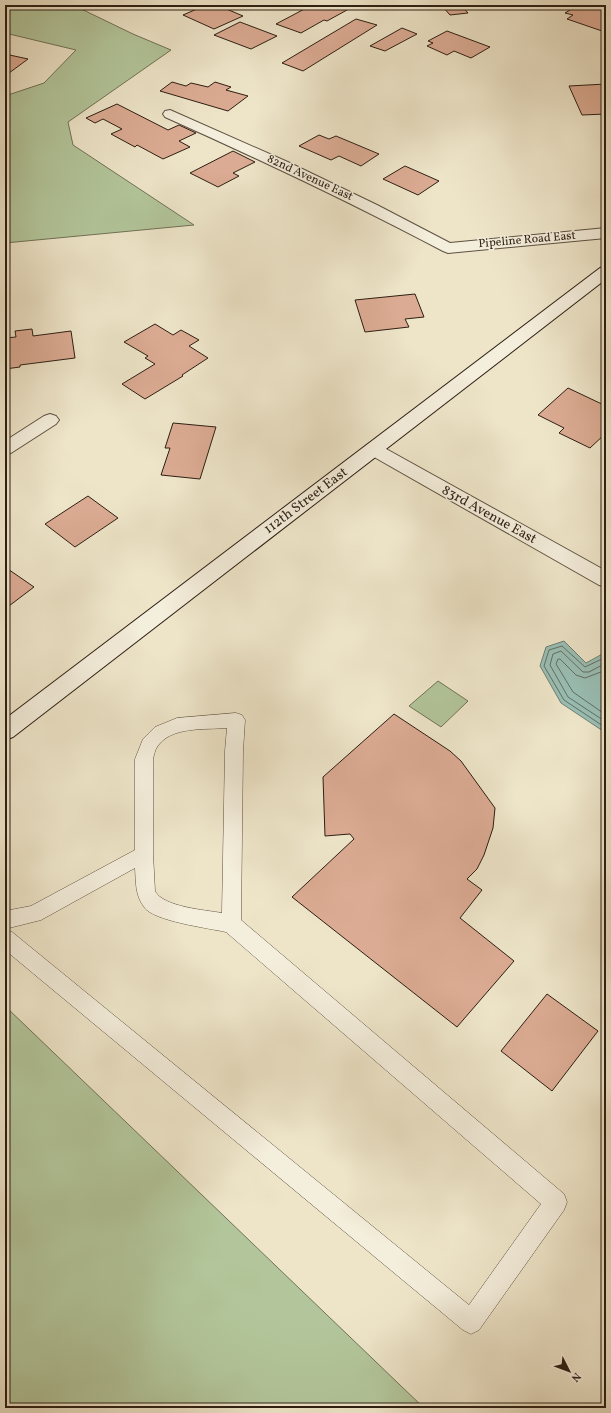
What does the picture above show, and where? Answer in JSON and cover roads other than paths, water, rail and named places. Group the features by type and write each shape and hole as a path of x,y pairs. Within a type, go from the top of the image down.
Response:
{"street":[{"name":"82nd Avenue East","path":"170,114 286,166 372,208 448,248"},
{"name":"Pipeline Road East","path":"448,248 606,233"},
{"name":"112th Street East","path":"5,731 606,271"},
{"path":"5,448 50,420"},
{"name":"83rd Avenue East","path":"373,449 606,580"}],"lane":[{"path":"5,938 472,1322 556,1202 231,924 164,910 151,902 146,892 144,854 144,759 149,744 161,732 177,725 236,720 234,750 231,924"},
{"path":"5,920 34,914 144,854"}],"water":[{"path":"564,641 586,663 606,652 606,733 561,703 540,666 546,647"}]}
